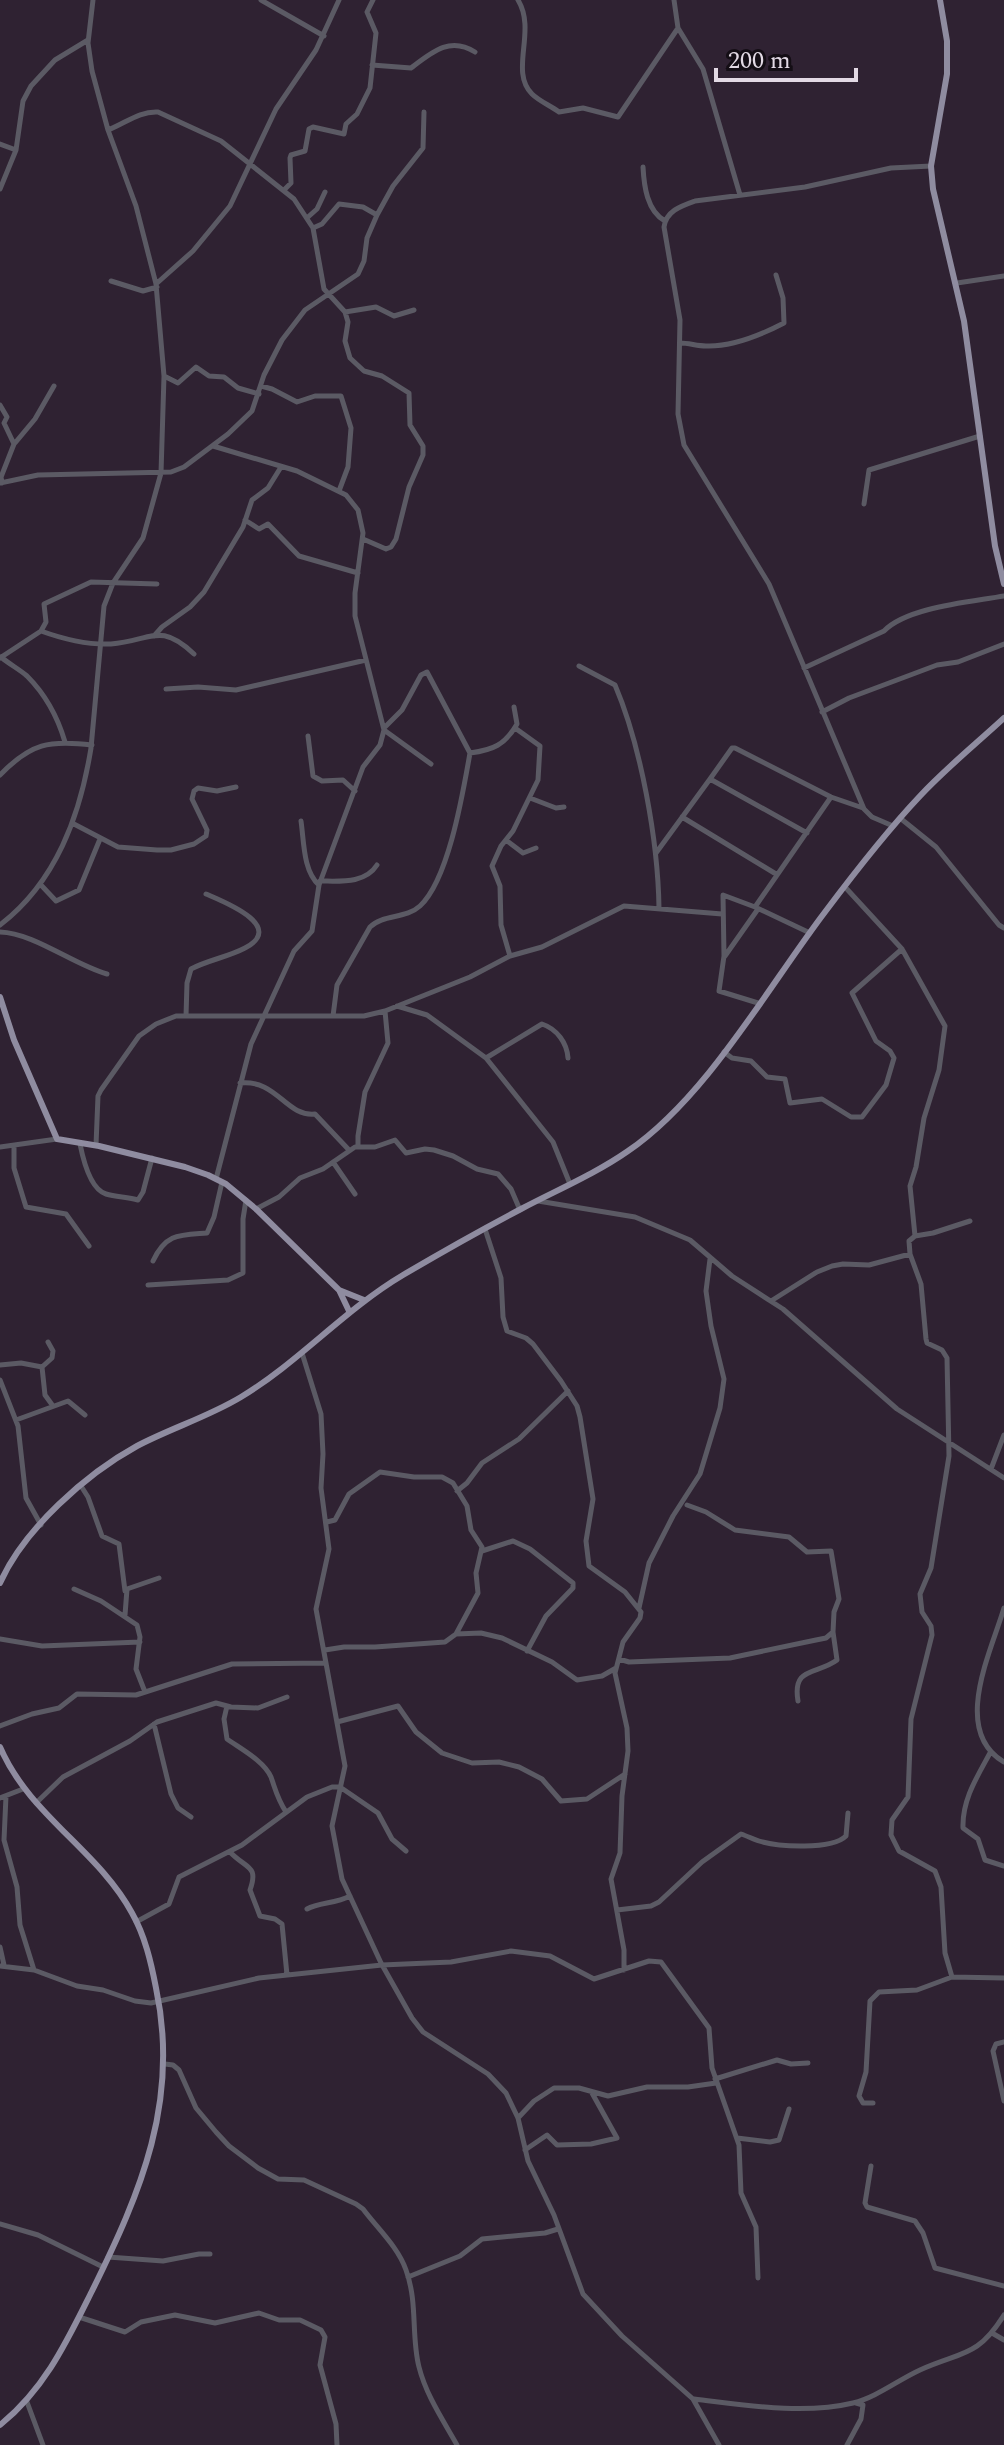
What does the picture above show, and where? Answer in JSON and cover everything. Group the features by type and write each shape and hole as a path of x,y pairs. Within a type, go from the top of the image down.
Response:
{"main road":[{"path":"940,0 947,41 947,74 931,166 933,189 957,283 995,546 1004,584"},
{"path":"0,1583 21,1545 110,1462 240,1398 302,1353 349,1311 401,1276 627,1152 652,1133 724,1052 893,826 921,794 1004,718"},
{"path":"0,997 14,1040 57,1139 187,1167 219,1181 256,1209 339,1290 349,1311"},
{"path":"339,1290 364,1300"},
{"path":"0,1747 23,1789 117,1891 136,1922 150,1959 159,2001 165,2064 158,2123 131,2207 53,2366 27,2402 0,2425"}],"street":[{"path":"0,925 41,885 59,855 72,823 92,745 104,606 113,583 143,538 161,473 164,376 156,286 136,206 108,130 92,71 88,40 93,0"},
{"path":"261,0 324,36"},
{"path":"111,281 143,291 156,286 193,251 230,206 276,109 324,36 339,0"},
{"path":"284,190 291,183 291,155 305,151 309,129 313,127 344,134 346,124 357,114 368,95 376,33 367,12 373,0"},
{"path":"518,0 527,22 521,65 529,89 559,112 583,108 618,117 678,28"},
{"path":"674,0 678,28 703,69 740,195"},
{"path":"0,187 16,150 23,101 31,86 55,60 88,40"},
{"path":"372,65 411,68 428,54 449,45 466,46 475,52"},
{"path":"108,130 141,113 158,112 207,133 284,190 308,217 313,228 322,281 327,293 345,312 348,322 345,341 350,358 364,371 382,376 409,393 410,425 423,446 422,460 409,487 396,539 391,547 386,549 363,539"},
{"path":"54,386 35,419 14,444 1,483 38,475 161,473 184,467 213,446 252,411 282,340 305,310 358,274 364,261 367,238 377,215 393,186 423,148 424,112"},
{"path":"0,144 16,150"},
{"path":"665,221 678,207 695,201 805,187 891,168 931,166"},
{"path":"643,167 648,197 657,217 665,221"},
{"path":"308,217 317,209 325,192"},
{"path":"313,228 322,224 339,204 363,207 377,215"},
{"path":"665,221 680,320 678,414 684,445 769,584 864,809 872,817 893,826"},
{"path":"680,343 703,346 730,343 783,324 783,298 776,275"},
{"path":"957,283 1004,276"},
{"path":"345,312 376,307 394,316 414,310"},
{"path":"164,376 178,383 196,367 209,376 224,377 238,388 259,394"},
{"path":"261,386 297,402 315,396 341,396 351,428 348,467 339,491"},
{"path":"0,405 7,417 2,423 14,444"},
{"path":"864,504 869,470 981,436"},
{"path":"153,1261 166,1241 183,1235 207,1233 216,1209 219,1181 248,1053 294,951 312,931 320,883 363,767 380,745 384,729 354,605 363,539 358,510 346,495 297,471 213,446"},
{"path":"154,636 204,592 245,520 252,500 268,488 281,467"},
{"path":"245,520 259,529 268,524 290,550 304,559 358,573"},
{"path":"65,742 59,723 40,691 26,676 1,658 41,631 46,622 43,606 46,603 91,582 157,584"},
{"path":"804,668 884,631 894,621 1004,596"},
{"path":"41,631 69,641 101,644 172,636 194,654"},
{"path":"822,712 849,698 937,665 958,662 1004,644"},
{"path":"166,689 198,687 216,691 236,690 366,660"},
{"path":"579,666 617,688 632,731 655,854 659,908"},
{"path":"333,1016 337,985 370,927 375,922 415,910 437,882 449,845 470,753 427,672 421,675 402,710 384,729"},
{"path":"470,753 496,748 515,728 517,717 514,707"},
{"path":"510,956 501,925 500,886 491,869 538,780 540,746 515,728"},
{"path":"384,729 431,764"},
{"path":"308,736 313,776 322,781 343,780 355,791"},
{"path":"0,775 36,746 65,742 92,745"},
{"path":"655,854 732,748 831,797 864,809"},
{"path":"710,779 807,833"},
{"path":"72,823 118,847 157,850 184,848 206,836 203,818 192,799 194,791 198,788 217,791 236,787"},
{"path":"724,956 776,874 831,797"},
{"path":"530,798 556,808 564,807"},
{"path":"682,817 776,874"},
{"path":"900,818 936,847 1004,928"},
{"path":"301,821 308,868 311,876 320,883 358,879 372,872 377,865"},
{"path":"41,885 56,901 79,890 100,839"},
{"path":"506,840 523,853 536,848"},
{"path":"845,887 902,949 940,1015 946,1033 910,1186 915,1236"},
{"path":"186,1016 187,983 191,969 247,947 257,932 257,925 248,914 206,894"},
{"path":"758,1003 719,991 724,956 724,895 810,933"},
{"path":"96,1145 98,1096 139,1036 169,1018 364,1016 385,1011 470,977 510,956 561,939 624,906 722,914"},
{"path":"0,932 11,933 107,974"},
{"path":"724,1052 732,1058 751,1061 767,1077 785,1079 790,1103 822,1099 851,1117 862,1117 886,1085 894,1058 876,1041 852,993 902,949"},
{"path":"396,1006 427,1015 486,1058 553,1142 570,1184"},
{"path":"358,1147 365,1092 388,1043 385,1011"},
{"path":"486,1058 542,1024 552,1028 564,1041 568,1058"},
{"path":"240,1083 261,1084 303,1115 315,1114 349,1150"},
{"path":"0,1147 57,1139"},
{"path":"256,1209 279,1197 300,1178 314,1174 349,1150 375,1147 395,1140 406,1153 425,1149 444,1153 503,1177 520,1210"},
{"path":"80,1144 87,1170 100,1191 106,1194 138,1200 152,1158"},
{"path":"14,1146 14,1168 26,1207 66,1214 89,1246"},
{"path":"333,1162 355,1194"},
{"path":"148,1285 228,1280 243,1273 246,1200"},
{"path":"537,1201 635,1217 690,1240 732,1276 771,1301 897,1409 1004,1478"},
{"path":"952,1977 945,1953 939,1877 928,1866 899,1851 893,1844 890,1827 908,1797 911,1719 932,1635 931,1626 922,1612 920,1594 931,1568 949,1456 947,1358 942,1350 927,1343 921,1284 910,1254 909,1241 915,1236 970,1221"},
{"path":"485,1229 501,1278 507,1331 533,1344 577,1406 583,1426 593,1499 586,1541 589,1566 617,1586 639,1609"},
{"path":"771,1301 817,1272 837,1264 869,1265 910,1254"},
{"path":"624,1970 624,1950 611,1879 620,1853 628,1751 627,1728 616,1686 616,1668 623,1642 640,1618 639,1609 649,1563 673,1516 700,1474 720,1408 724,1379 706,1291 710,1258"},
{"path":"42,1367 52,1358 53,1351 48,1342"},
{"path":"302,1353 321,1414 321,1488 329,1549 316,1609 345,1766 332,1826 342,1879 382,1965 412,2018 423,2032 498,2082 518,2118 525,2150 583,2294 631,2345 693,2399 719,2445"},
{"path":"0,1365 18,1363 42,1367"},
{"path":"42,1367 45,1395 53,1406"},
{"path":"0,1380 16,1420 26,1498 41,1525"},
{"path":"457,1491 482,1463 519,1439 568,1391"},
{"path":"16,1420 70,1402 85,1415"},
{"path":"991,1469 1004,1435"},
{"path":"325,1650 445,1642 456,1634 475,1603 478,1593 477,1567 482,1551 481,1543 471,1530 467,1506 450,1480 442,1477 380,1472 349,1494 335,1520 327,1522"},
{"path":"81,1486 102,1536 119,1544 125,1616"},
{"path":"687,1505 706,1512 735,1530 789,1537 807,1552 831,1551 839,1599 834,1612 833,1632 837,1660 814,1669 797,1681 798,1701"},
{"path":"482,1551 513,1541 530,1549 573,1583 573,1588 546,1616 527,1651"},
{"path":"125,1591 130,1586 159,1578"},
{"path":"74,1589 137,1625 140,1642 136,1669 146,1693"},
{"path":"1004,1608 978,1689 979,1733 990,1753 1004,1762"},
{"path":"619,1658 629,1662 736,1658 826,1638 833,1632"},
{"path":"456,1634 494,1635 552,1662 577,1680 602,1676 616,1668"},
{"path":"0,1639 42,1646 140,1642"},
{"path":"0,1726 59,1708 77,1694 121,1696 146,1693 232,1664 326,1663"},
{"path":"36,1804 73,1770 130,1741 154,1724 216,1703 258,1708 287,1697"},
{"path":"227,1706 224,1719 227,1739 243,1749 268,1773 275,1795 286,1812"},
{"path":"337,1722 398,1706 416,1732 442,1753 472,1763 499,1762 519,1767 542,1779 561,1801 587,1799 625,1774"},
{"path":"154,1724 171,1794 178,1808 191,1817"},
{"path":"990,1753 969,1793 963,1828 978,1839 985,1860 1004,1866"},
{"path":"136,1922 169,1904 179,1877 230,1852 307,1797 340,1787"},
{"path":"340,1787 378,1813 392,1839 406,1851"},
{"path":"23,1789 3,1797 4,1840 17,1887 20,1925 34,1970"},
{"path":"617,1910 651,1906 659,1902 702,1862 741,1834 776,1844 828,1845 838,1842 846,1836 848,1813"},
{"path":"230,1852 253,1872 255,1880 250,1890 260,1916 282,1924 287,1975"},
{"path":"307,1909 350,1896"},
{"path":"0,1947 2,1966 34,1970 77,1986 103,1990 144,2003 241,1981 382,1965 451,1962 493,1953 528,1951 550,1956 594,1979 649,1961 661,1962 709,2028 712,2068 737,2138 741,2193 756,2227 758,2278"},
{"path":"873,2103 863,2103 859,2096 866,2072 871,1998 879,1992 917,1990 952,1977 1004,1978"},
{"path":"1004,2042 996,2044 993,2051 1004,2101"},
{"path":"518,2118 534,2101 554,2088 579,2088 608,2096 647,2087 688,2087 777,2060 791,2064 808,2063"},
{"path":"165,2064 179,2070 196,2108 229,2146 269,2175 278,2179 304,2180 363,2209 400,2255 415,2307 419,2367 434,2404 457,2445"},
{"path":"525,2150 547,2135 557,2145 591,2144 617,2138 592,2092"},
{"path":"737,2138 770,2142 779,2140 789,2109"},
{"path":"871,2166 867,2207 915,2221 923,2233 935,2268 1004,2286"},
{"path":"0,2224 38,2235 103,2267"},
{"path":"408,2277 460,2256 482,2239 558,2229"},
{"path":"108,2257 163,2261 210,2254"},
{"path":"79,2317 125,2332 141,2322 171,2315 182,2314 215,2323 259,2313 279,2320 300,2320 321,2330 325,2337 320,2365 336,2424 337,2445"},
{"path":"693,2399 780,2407 820,2407 856,2402 920,2370 974,2349 992,2333 1004,2315"},
{"path":"992,2333 1004,2340"},
{"path":"27,2402 43,2445"},
{"path":"847,2445 861,2419 863,2405 856,2402"}]}
